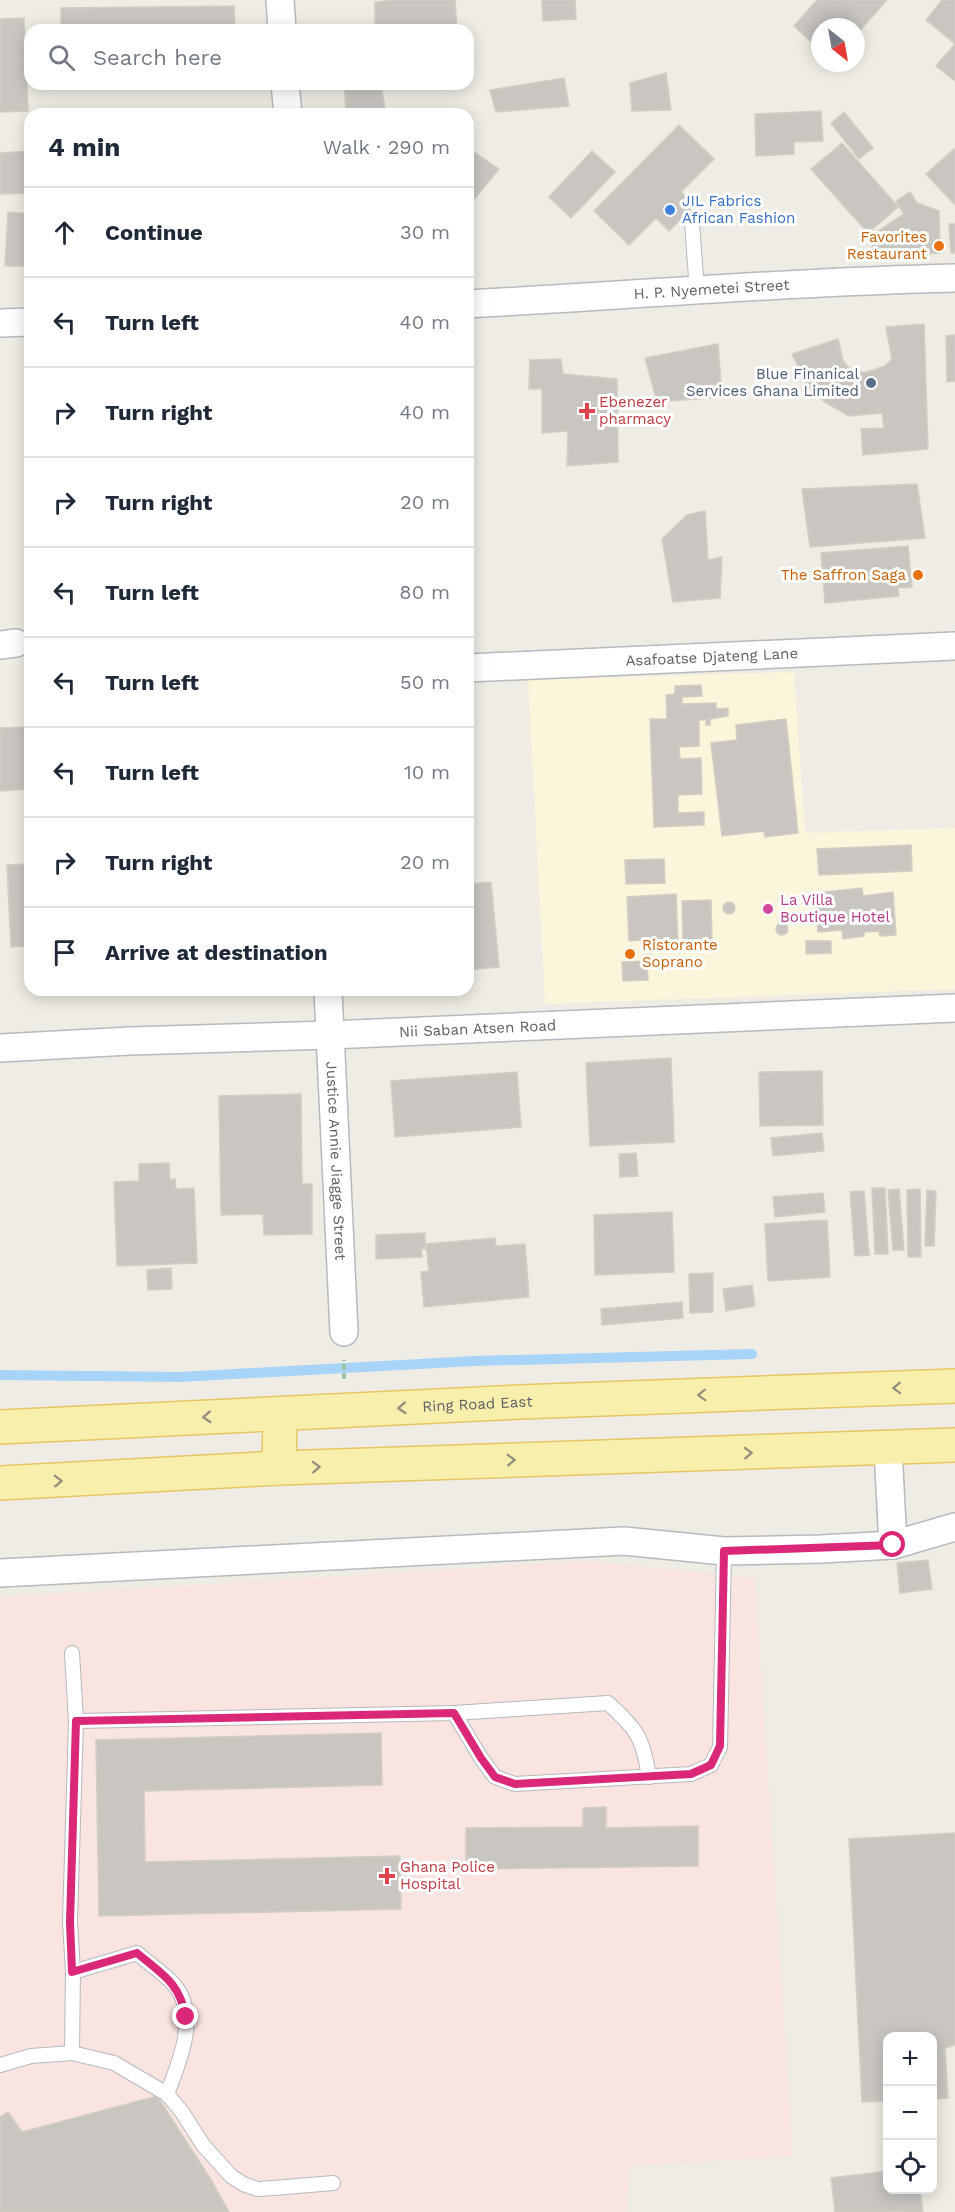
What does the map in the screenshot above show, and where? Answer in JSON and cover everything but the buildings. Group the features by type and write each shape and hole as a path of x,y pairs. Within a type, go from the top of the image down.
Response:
{"main road":[{"name":"Ring Road East","path":"0,1427 955,1386"},
{"path":"279,1468 280,1414"},
{"path":"0,1483 279,1468 955,1445"}],"street":[{"path":"280,0 282,24"},
{"path":"286,90 287,108"},
{"name":"H. P. Nyemetei Street","path":"474,304 850,280 955,278"},
{"path":"0,323 24,322"},
{"name":"Asafoatse Djateng Lane","path":"474,668 955,646"},
{"name":"Justice Annie Jiagge Street","path":"328,996 344,1345"},
{"name":"Nii Saban Atsen Road","path":"0,1048 955,1008"},
{"path":"888,1448 893,1545"},
{"path":"0,1573 624,1541 724,1551 893,1545 955,1527"}],"lane":[{"path":"693,223 697,291"},
{"path":"454,1713 495,1777 515,1784 691,1774 711,1765 720,1746 724,1551"},
{"path":"72,1653 76,1721 70,1922 72,2053"},
{"path":"76,1721 454,1713 608,1703 630,1722 645,1749 649,1777"},
{"path":"72,1972 137,1953 176,1987 183,2000 186,2017 185,2033 178,2066 167,2094"},
{"path":"0,2065 31,2056 72,2053 114,2063 167,2094 182,2112 202,2145 231,2176 243,2184 257,2189 333,2183"}],"path":[{"path":"344,1345 344,1379"}],"shaded area":[{"path":"794,672 805,833 955,828 955,989 545,1004 528,680"},
{"name":"Ghana Police Hospital","path":"586,1561 755,1578 793,2156 630,2166 627,2212 0,2212 0,1597"}],"waterway":[{"path":"0,1375 180,1377 474,1361 752,1354"}],"place":[{"name":"JIL Fabrics African Fashion","path":"670,210"},
{"name":"Favorites Restaurant","path":"939,246"},
{"name":"Blue Finanical Services Ghana Limited","path":"871,383"},
{"name":"Ebenezer pharmacy","path":"587,411"},
{"name":"The Saffron Saga","path":"918,575"},
{"name":"La Villa Boutique Hotel","path":"768,909"},
{"name":"Ristorante Soprano","path":"630,954"},
{"name":"Ghana Police Hospital","path":"387,1876"}],"route":[{"path":"186,2017 183,2000 176,1987 137,1953 72,1972 70,1922 76,1721 454,1713 495,1777 515,1784 691,1774 711,1765 720,1746 724,1551 893,1545"}]}
